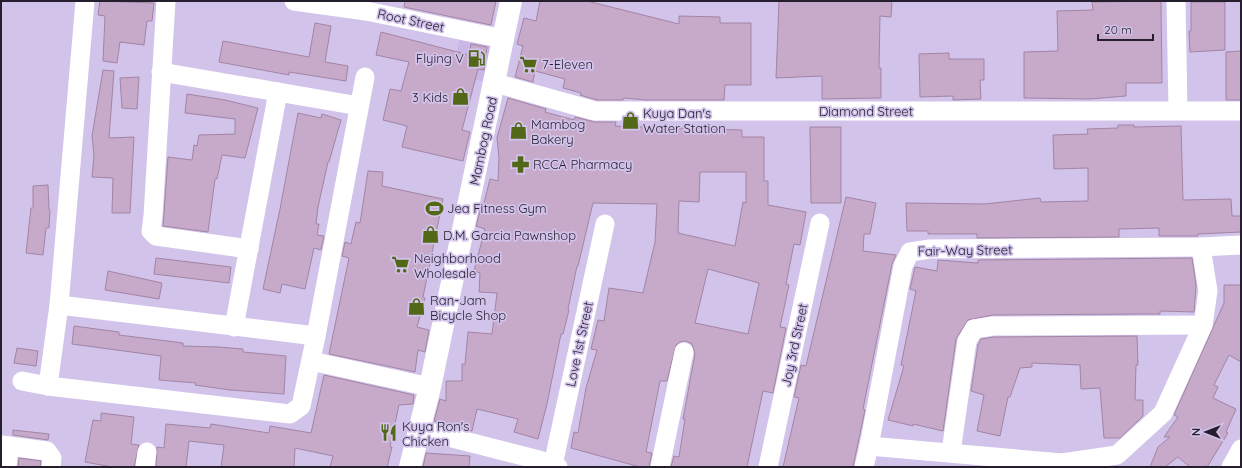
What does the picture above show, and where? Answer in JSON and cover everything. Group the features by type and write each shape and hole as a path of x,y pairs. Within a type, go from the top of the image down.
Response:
{"main road":[{"name":"Mambog Road","path":"410,467 421,430 511,1"}],"street":[{"path":"48,386 59,305 85,1"},
{"path":"166,1 153,216 150,231 156,236 249,249"},
{"name":"Root Street","path":"294,1 366,6 504,39"},
{"path":"1176,1 1178,110"},
{"path":"161,72 359,106"},
{"path":"22,381 48,386 290,414 301,406 311,362 365,77"},
{"name":"Diamond Street","path":"495,83 596,111 1241,111"},
{"path":"234,328 278,92"},
{"name":"Joy 3rd Street","path":"768,467 820,223"},
{"name":"Love 1st Street","path":"547,465 605,224"},
{"name":"Fair-Way Street","path":"864,467 904,266 910,252 930,250 1200,247 1241,245"},
{"path":"869,446 951,452 1062,463 1117,454 1163,413 1203,325 1208,291 1200,247"},
{"path":"59,305 234,328 316,336"},
{"path":"951,452 967,341 974,329 993,326 1203,325"},
{"path":"660,467 684,352"},
{"path":"311,362 430,387"},
{"path":"421,430 547,465"},
{"path":"7,467 5,446 46,451 52,458 51,467"},
{"path":"1231,467 1241,449"}],"shaded area":[{"path":"459,40 493,47 487,82 453,76"}],"building":[{"path":"100,1 154,3 152,21 147,21 144,45 120,42 117,63 103,61 105,16 98,15"},
{"path":"405,1 496,1 491,25 404,7"},
{"path":"540,1 587,1 679,24 679,16 720,17 720,23 751,23 751,85 725,85 724,100 646,100 624,98 623,100 597,100 580,95 581,93 563,88 565,79 535,71 533,82 515,77 523,46 517,44 524,18 536,21"},
{"path":"779,1 892,1 891,17 880,16 879,68 881,68 881,98 822,99 822,76 776,78"},
{"path":"1161,1 1162,83 1126,83 1126,96 1089,99 1024,98 1024,52 1058,51 1057,11 1093,10 1092,2"},
{"path":"1191,2 1225,2 1225,50 1190,52 1189,31 1191,31"},
{"path":"315,23 331,26 325,62 348,66 346,81 289,72 289,75 219,62 223,41 309,57"},
{"path":"381,32 469,55 471,44 487,47 484,70 478,69 462,130 470,132 463,161 402,147 407,126 383,120 390,89 401,91 409,62 376,55"},
{"path":"1241,51 1241,100 1226,100 1226,52"},
{"path":"949,53 949,59 984,59 984,80 980,80 981,99 953,100 953,96 920,97 919,54"},
{"path":"103,70 114,71 109,138 134,137 130,213 112,213 113,178 92,177 94,155 92,136"},
{"path":"139,77 137,109 122,108 120,78"},
{"path":"187,94 225,100 258,108 245,158 222,155 217,179 215,179 208,232 163,226 168,157 192,160 194,145 197,146 199,135 235,134 235,119 185,113"},
{"path":"508,98 546,109 545,112 574,120 575,117 595,122 616,122 615,126 742,130 742,137 764,137 764,181 768,181 768,205 806,212 800,245 794,244 786,284 789,285 780,327 786,328 773,393 763,391 747,467 671,467 674,456 679,457 685,419 683,419 695,354 692,344 686,341 680,342 676,345 667,381 660,381 646,452 652,453 649,467 640,467 571,448 574,432 578,433 586,388 597,350 591,349 598,320 604,321 609,288 643,293 655,242 657,204 593,203 577,266 569,310 563,334 561,334 547,404 538,439 514,432 518,419 477,409 472,431 434,421 440,399 446,401 446,381 462,381 462,364 465,364 468,332 492,334 497,293 479,292 480,273 474,271 485,229 476,226 481,207 483,207 490,179 498,181 499,158 497,138","holes":["700,172 746,172 746,203 743,202 735,246 678,233 679,201 699,202","708,269 759,283 748,334 695,323"]},
{"path":"298,113 321,118 322,114 341,120 328,162 318,207 316,224 319,224 317,235 324,236 321,250 314,248 305,289 282,284 280,293 263,289"},
{"path":"1118,125 1134,125 1134,127 1181,126 1183,200 1231,199 1232,216 1241,216 1241,232 1198,234 1198,236 1159,236 1159,228 1119,229 1119,237 977,238 977,234 928,234 928,231 907,231 906,203 985,204 1040,198 1041,202 1088,201 1088,168 1054,169 1053,135 1088,134 1087,129 1118,128"},
{"path":"810,127 841,127 841,203 811,203"},
{"path":"368,171 383,172 382,186 443,199 423,297 425,298 417,327 429,330 425,352 418,350 415,372 329,354 349,258 342,256 345,242 351,244 356,222 360,223"},
{"path":"48,185 50,210 49,228 46,228 43,255 26,253 31,208 33,208 33,186"},
{"path":"846,197 876,203 870,234 864,234 863,251 896,255 892,264 853,467 783,467 799,398 794,397 801,365 806,366"},
{"path":"156,258 231,267 229,283 154,274"},
{"path":"1192,258 1196,285 1194,312 1160,311 1160,314 993,315 968,320 956,339 943,431 888,420 904,366 901,365 916,291 910,289 915,267 937,271 938,260 978,263 978,260"},
{"path":"108,271 162,283 159,299 105,290"},
{"path":"1224,285 1241,285 1241,362 1229,355 1214,385 1218,387 1213,398 1236,409 1226,432 1228,433 1207,467 1190,467 1178,457 1165,467 1150,467 1158,447 1170,437 1164,437 1178,417 1174,415 1224,303"},
{"path":"74,326 119,332 119,335 183,343 183,346 243,349 243,352 286,356 284,394 230,390 195,385 196,383 159,380 161,356 72,344"},
{"path":"1137,336 1138,365 1136,365 1135,400 1143,400 1143,416 1120,438 1104,438 1100,388 1081,389 1080,365 1032,363 1032,367 1020,368 1010,397 1008,397 1000,436 977,431 984,395 971,391 978,345 981,339 994,337"},
{"path":"17,348 38,351 36,366 14,363"},
{"path":"324,375 414,395 413,404 399,405 387,467 330,467 333,456 295,448 294,467 221,467 224,445 189,441 186,467 156,467 157,447 164,448 166,424 210,428 211,424 269,433 270,426 311,433"},
{"path":"101,413 134,417 131,444 139,445 134,467 112,467 85,462 93,420 101,421"},
{"path":"13,430 49,434 48,440 13,435"},
{"path":"426,453 470,456 469,467 423,467"},
{"path":"19,458 41,461 40,467 18,467"}],"place":[{"name":"Flying V","path":"477,58"},
{"name":"7-Eleven","path":"529,64"},
{"name":"3 Kids","path":"461,97"},
{"name":"Kuya Dan's Water Station","path":"630,120"},
{"name":"Mambog Bakery","path":"518,131"},
{"name":"RCCA Pharmacy","path":"520,164"},
{"name":"Jea Fitness Gym","path":"434,208"},
{"name":"D.M. Garcia Pawnshop","path":"430,235"},
{"name":"Neighborhood Wholesale","path":"401,265"},
{"name":"Ran-Jam Bicycle Shop","path":"417,307"},
{"name":"Kuya Ron's Chicken","path":"389,433"}]}
